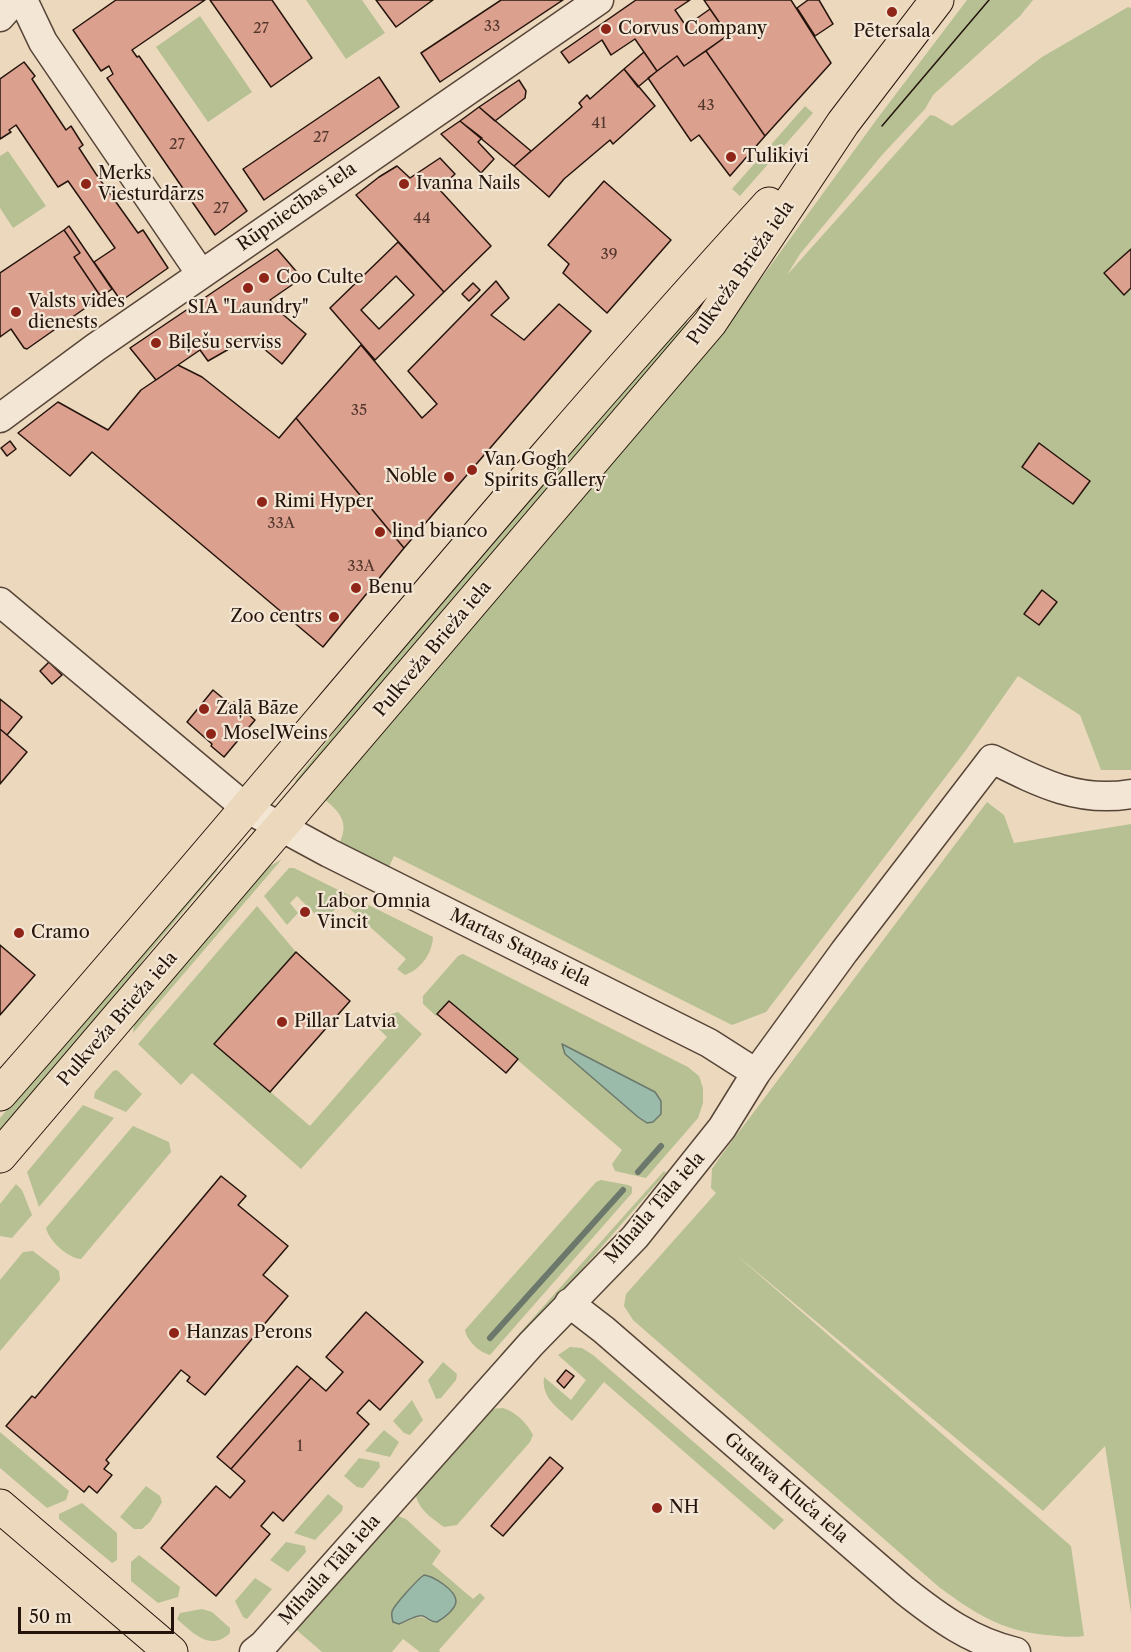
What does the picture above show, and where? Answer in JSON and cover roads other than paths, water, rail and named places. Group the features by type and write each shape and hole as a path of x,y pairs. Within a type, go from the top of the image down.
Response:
{"main road":[{"name":"Pulkveža Brieža iela","path":"0,1156 710,323 843,123 937,0"},
{"name":"Pulkveža Brieža iela","path":"0,1094 441,577 684,297 843,123"},
{"path":"684,297 696,294 707,297 712,307 710,323"},
{"path":"0,1506 171,1652"}],"street":[{"path":"0,17 15,0"},
{"path":"22,0 43,42 201,274"},
{"name":"Rūpniecības iela","path":"0,418 96,347 598,0"},
{"name":"Martas Staņas iela","path":"0,602 246,808 329,853 708,1043 756,1073"},
{"name":"Mihaila Tāla iela","path":"257,1651 570,1303 635,1237 722,1128 756,1073 844,952 992,759 1042,784 1073,793 1131,794"},
{"name":"Gustava Kluča iela","path":"570,1303 903,1590 942,1620 970,1636 1016,1652"}],"waterway":[{"path":"638,1172 661,1146"},
{"path":"490,1338 623,1190"}],"tram line":[{"path":"882,126 989,0"}],"place":[{"name":"Pētersala","path":"892,12"},
{"name":"Corvus Company","path":"606,29"},
{"name":"Tulikivi","path":"731,157"},
{"name":"Merks Viesturdārzs","path":"86,184"},
{"name":"Ivanna Nails","path":"404,184"},
{"name":"Coo Culte","path":"264,278"},
{"name":"SIA \"Laundry\"","path":"248,288"},
{"name":"Valsts vides dienests","path":"16,312"},
{"name":"Biļešu serviss","path":"156,343"},
{"name":"Van Gogh Spirits Gallery","path":"472,470"},
{"name":"Noble","path":"449,477"},
{"name":"Rimi Hyper","path":"262,502"},
{"name":"lind bianco","path":"380,532"},
{"name":"Benu","path":"356,588"},
{"name":"Zoo centrs","path":"334,617"},
{"name":"Zaļā Bāze","path":"204,709"},
{"name":"MoselWeins","path":"211,734"},
{"name":"Labor Omnia Vincit","path":"305,912"},
{"name":"Cramo","path":"19,933"},
{"name":"Pillar Latvia","path":"282,1022"},
{"name":"Hanzas Perons","path":"174,1333"},
{"name":"NH","path":"657,1508"}]}
